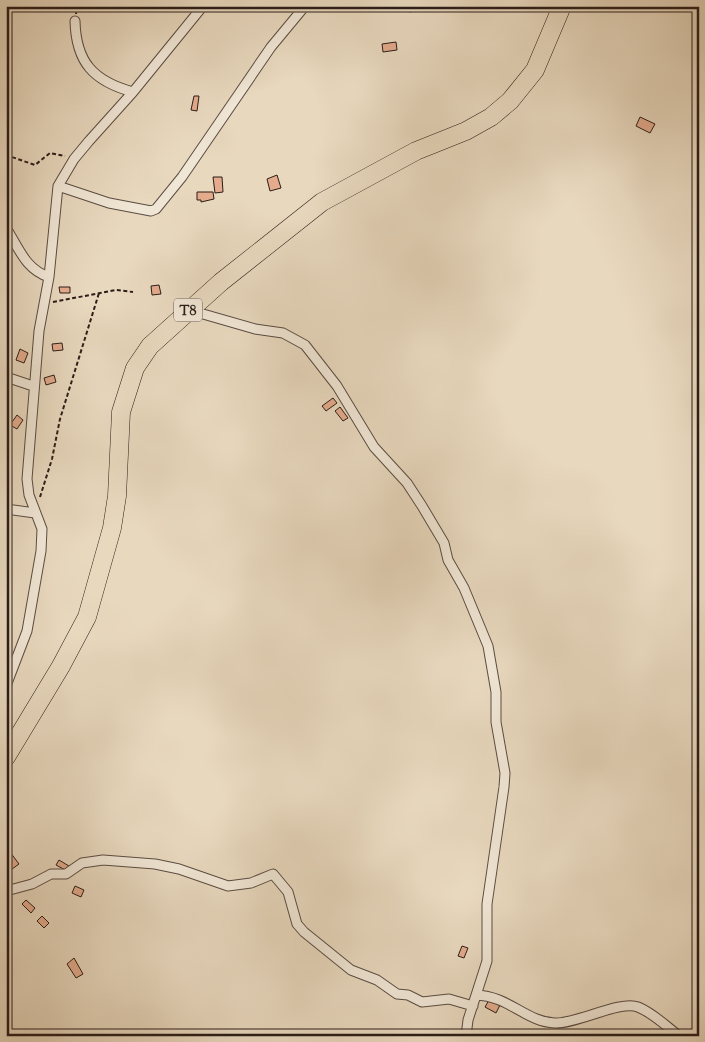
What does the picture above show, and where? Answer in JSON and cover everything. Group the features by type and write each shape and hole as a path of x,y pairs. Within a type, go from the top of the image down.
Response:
{"highway":[{"name":"T8","path":"6,757 61,666 87,617 112,528 117,496 120,412 135,368 150,346 186,312 268,243 322,202 408,155 466,131 491,117 510,101 535,70 562,6"}],"street":[{"path":"7,682 27,631 37,584 43,538 40,522 29,495 27,479 33,386 49,277 58,186 74,159 133,92 203,6"},
{"path":"58,186 109,203 151,211 156,209 182,176 271,47 305,6"},
{"path":"75,21 76,42 85,63 92,72 110,84 133,92"},
{"path":"6,228 25,261 39,274 49,277"},
{"path":"186,312 208,315 247,327 283,333 305,345 337,386 374,447 406,483 422,506 444,543 448,560 478,618 493,665 496,722 504,772 487,904 487,961 466,1036"},
{"path":"6,377 33,386"},
{"path":"6,509 35,513"},
{"path":"6,890 32,884 51,874 66,874 82,863 103,860 166,866 228,886 251,883 273,874 288,892 297,924 351,970 378,980 397,994 408,995 422,1002 449,999 473,1006"},
{"path":"476,996 493,996 538,1018 555,1023 631,1005 645,1010 679,1036"}],"path":[{"path":"6,155 35,165 50,154 74,159"},
{"path":"44,304 116,290 133,292"},
{"path":"35,513 52,459 60,419 99,294"}],"building":[{"path":"408,6 422,6 423,10 409,12"},
{"path":"396,42 397,50 383,52 382,44"},
{"path":"194,96 199,96 197,111 191,110"},
{"path":"640,117 655,124 650,133 636,126"},
{"path":"277,175 281,188 270,191 267,179"},
{"path":"213,177 222,177 223,192 215,193"},
{"path":"197,192 213,192 214,199 201,202 201,200 197,200"},
{"path":"159,285 161,294 152,295 151,286"},
{"path":"59,287 70,287 70,293 60,293"},
{"path":"62,343 63,350 53,351 52,344"},
{"path":"20,349 28,353 24,363 16,360"},
{"path":"54,375 56,382 46,385 44,378"},
{"path":"333,398 337,403 326,411 322,406"},
{"path":"340,407 348,418 343,421 335,411"},
{"path":"17,415 23,420 17,429 10,425"},
{"path":"10,852 19,864 8,872 6,855"},
{"path":"59,860 69,866 67,871 56,865"},
{"path":"75,886 84,890 81,897 72,893"},
{"path":"26,900 35,908 31,913 22,904"},
{"path":"42,916 49,923 44,928 37,921"},
{"path":"462,946 468,948 464,958 458,956"},
{"path":"74,958 83,974 76,978 67,964"},
{"path":"489,1000 500,1005 496,1013 485,1007"}]}
